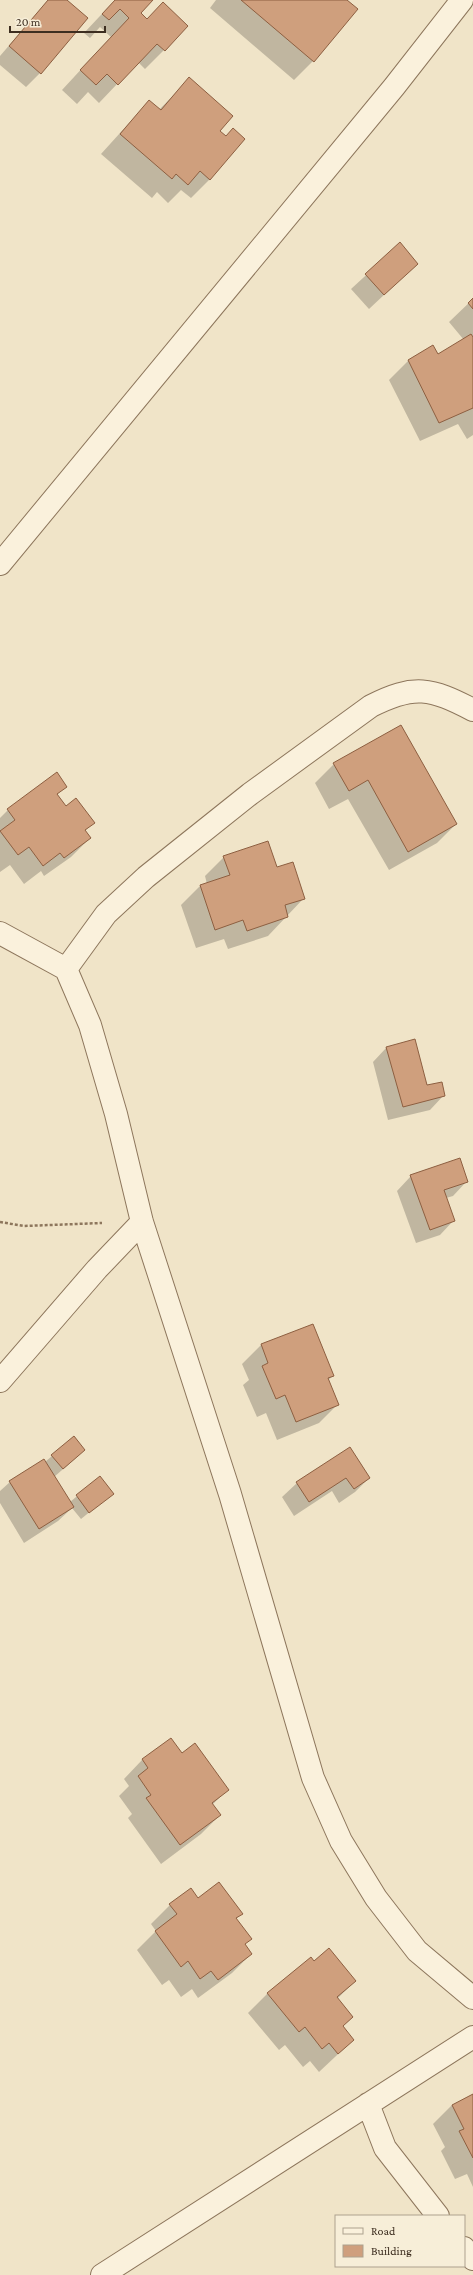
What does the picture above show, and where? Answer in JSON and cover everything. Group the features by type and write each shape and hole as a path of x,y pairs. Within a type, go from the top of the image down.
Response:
{"street":[{"path":"0,564 394,87 462,0"},
{"path":"66,969 106,914 146,876 250,794 371,706 393,695 420,691 444,695 473,710"},
{"path":"0,933 66,969 90,1025 116,1114 137,1227 230,1494 313,1778 341,1841 376,1898 417,1951 473,1998"},
{"path":"0,1381 97,1269 137,1227"},
{"path":"102,2275 473,2037"},
{"path":"368,2104 385,2148 437,2215"},
{"path":"465,2249 473,2259"}],"path":[{"path":"0,1222 24,1226 112,1223 137,1227"}],"building":[{"path":"48,0 67,0 88,18 41,74 9,46"},
{"path":"115,0 153,0 141,13 147,19 163,2 188,26 165,51 157,44 118,85 107,74 96,85 80,70 129,18 120,9 109,20 102,14"},
{"path":"241,0 347,0 358,9 314,62"},
{"path":"189,77 233,116 220,131 226,136 233,128 245,139 210,180 200,171 188,185 176,174 172,179 120,134 149,100 161,110"},
{"path":"400,242 418,264 384,295 365,274"},
{"path":"473,298 473,309 468,303"},
{"path":"471,334 473,337 473,408 439,423 408,360 433,345 438,354"},
{"path":"401,725 457,824 408,852 368,780 349,791 333,763"},
{"path":"57,772 67,787 57,794 66,806 76,798 95,823 85,830 91,838 64,858 60,853 43,866 29,847 18,855 0,831 15,820 7,809"},
{"path":"268,841 277,867 293,862 305,899 285,905 288,917 247,931 243,920 215,930 200,885 230,875 223,856"},
{"path":"415,1039 427,1085 442,1082 445,1096 403,1107 386,1047"},
{"path":"460,1158 468,1182 444,1190 455,1221 430,1230 410,1175"},
{"path":"313,1324 334,1376 328,1378 339,1405 296,1422 285,1395 276,1399 262,1366 268,1363 261,1344"},
{"path":"74,1436 85,1450 63,1469 51,1455"},
{"path":"350,1447 370,1478 354,1489 346,1478 309,1502 296,1482"},
{"path":"44,1459 74,1507 39,1529 9,1481"},
{"path":"100,1476 114,1494 89,1513 76,1495"},
{"path":"171,1738 182,1753 195,1743 229,1790 212,1803 221,1815 180,1845 146,1798 151,1795 138,1776 148,1768 142,1759"},
{"path":"219,1882 243,1914 236,1918 252,1939 245,1944 252,1954 218,1980 211,1971 200,1979 188,1961 181,1967 155,1931 177,1914 169,1904 191,1888 198,1898"},
{"path":"329,1948 356,1981 337,1997 353,2017 343,2026 354,2040 338,2054 329,2043 322,2049 305,2027 299,2032 267,1993 311,1957 314,1961"},
{"path":"473,2094 473,2158 459,2131 464,2129 452,2105"}]}
